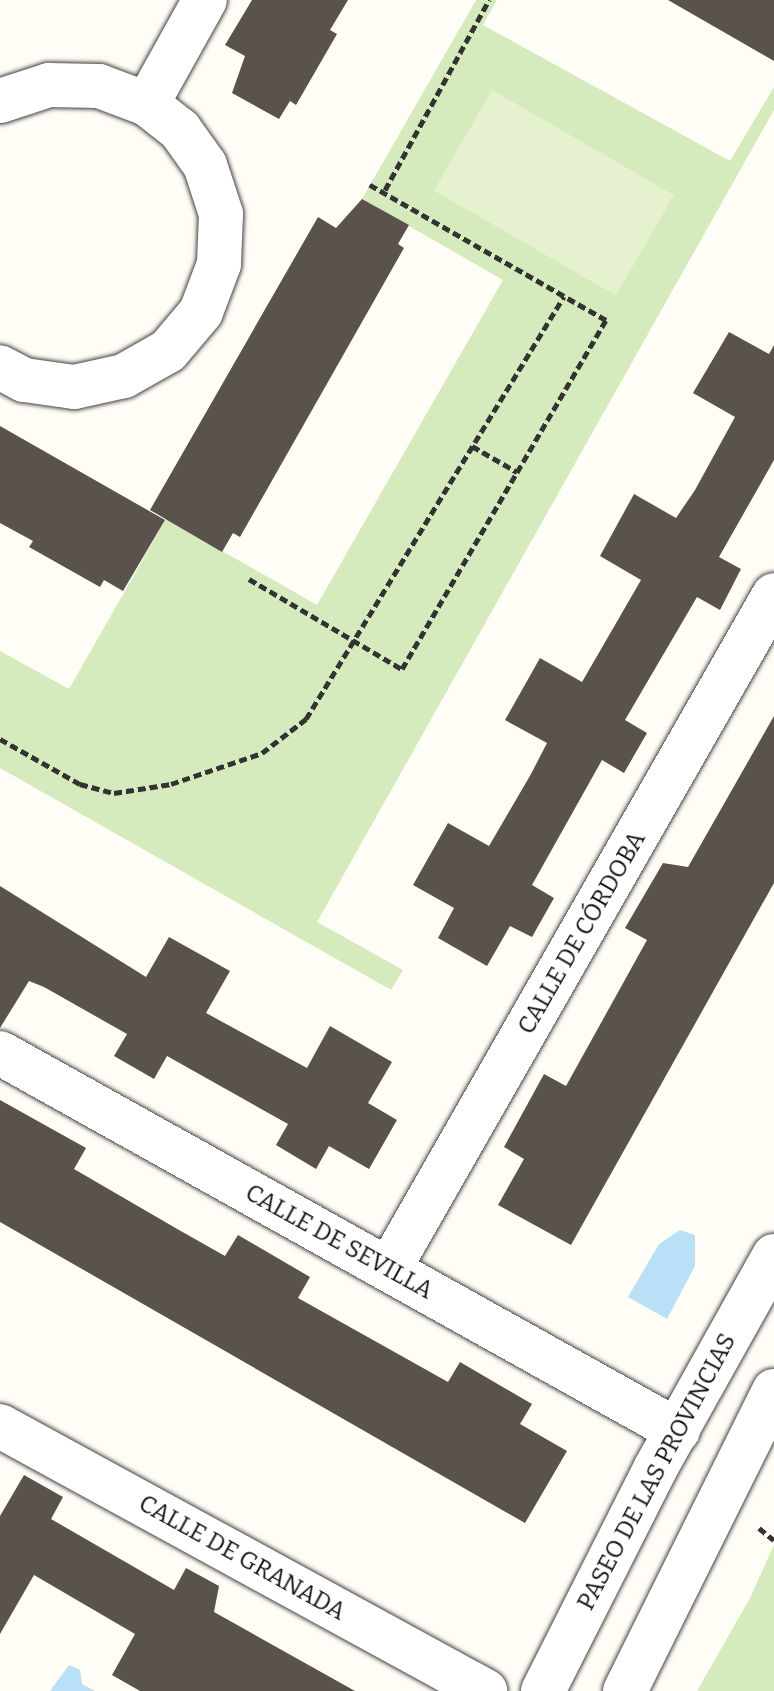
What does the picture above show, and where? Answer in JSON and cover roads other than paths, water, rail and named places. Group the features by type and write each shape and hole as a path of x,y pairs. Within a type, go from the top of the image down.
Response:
{"street":[{"path":"147,104 205,0"},
{"path":"0,101 49,85 87,86 147,104 180,130 205,165 221,214 219,264 201,312 168,351 124,376 74,387 24,380 0,367"},
{"name":"CALLE DE CÓRDOBA","path":"389,1269 774,595"},
{"name":"CALLE DE SEVILLA","path":"0,1053 678,1431"},
{"name":"PASEO DE LAS PROVINCIAS","path":"543,1691 678,1431 774,1256"},
{"path":"625,1691 774,1391"},
{"name":"CALLE DE GRANADA","path":"0,1426 485,1691"}],"water":[{"path":"680,1230 695,1235 695,1266 667,1319 628,1297 659,1244"},
{"path":"69,1665 80,1670 82,1684 95,1691 50,1691"}]}
